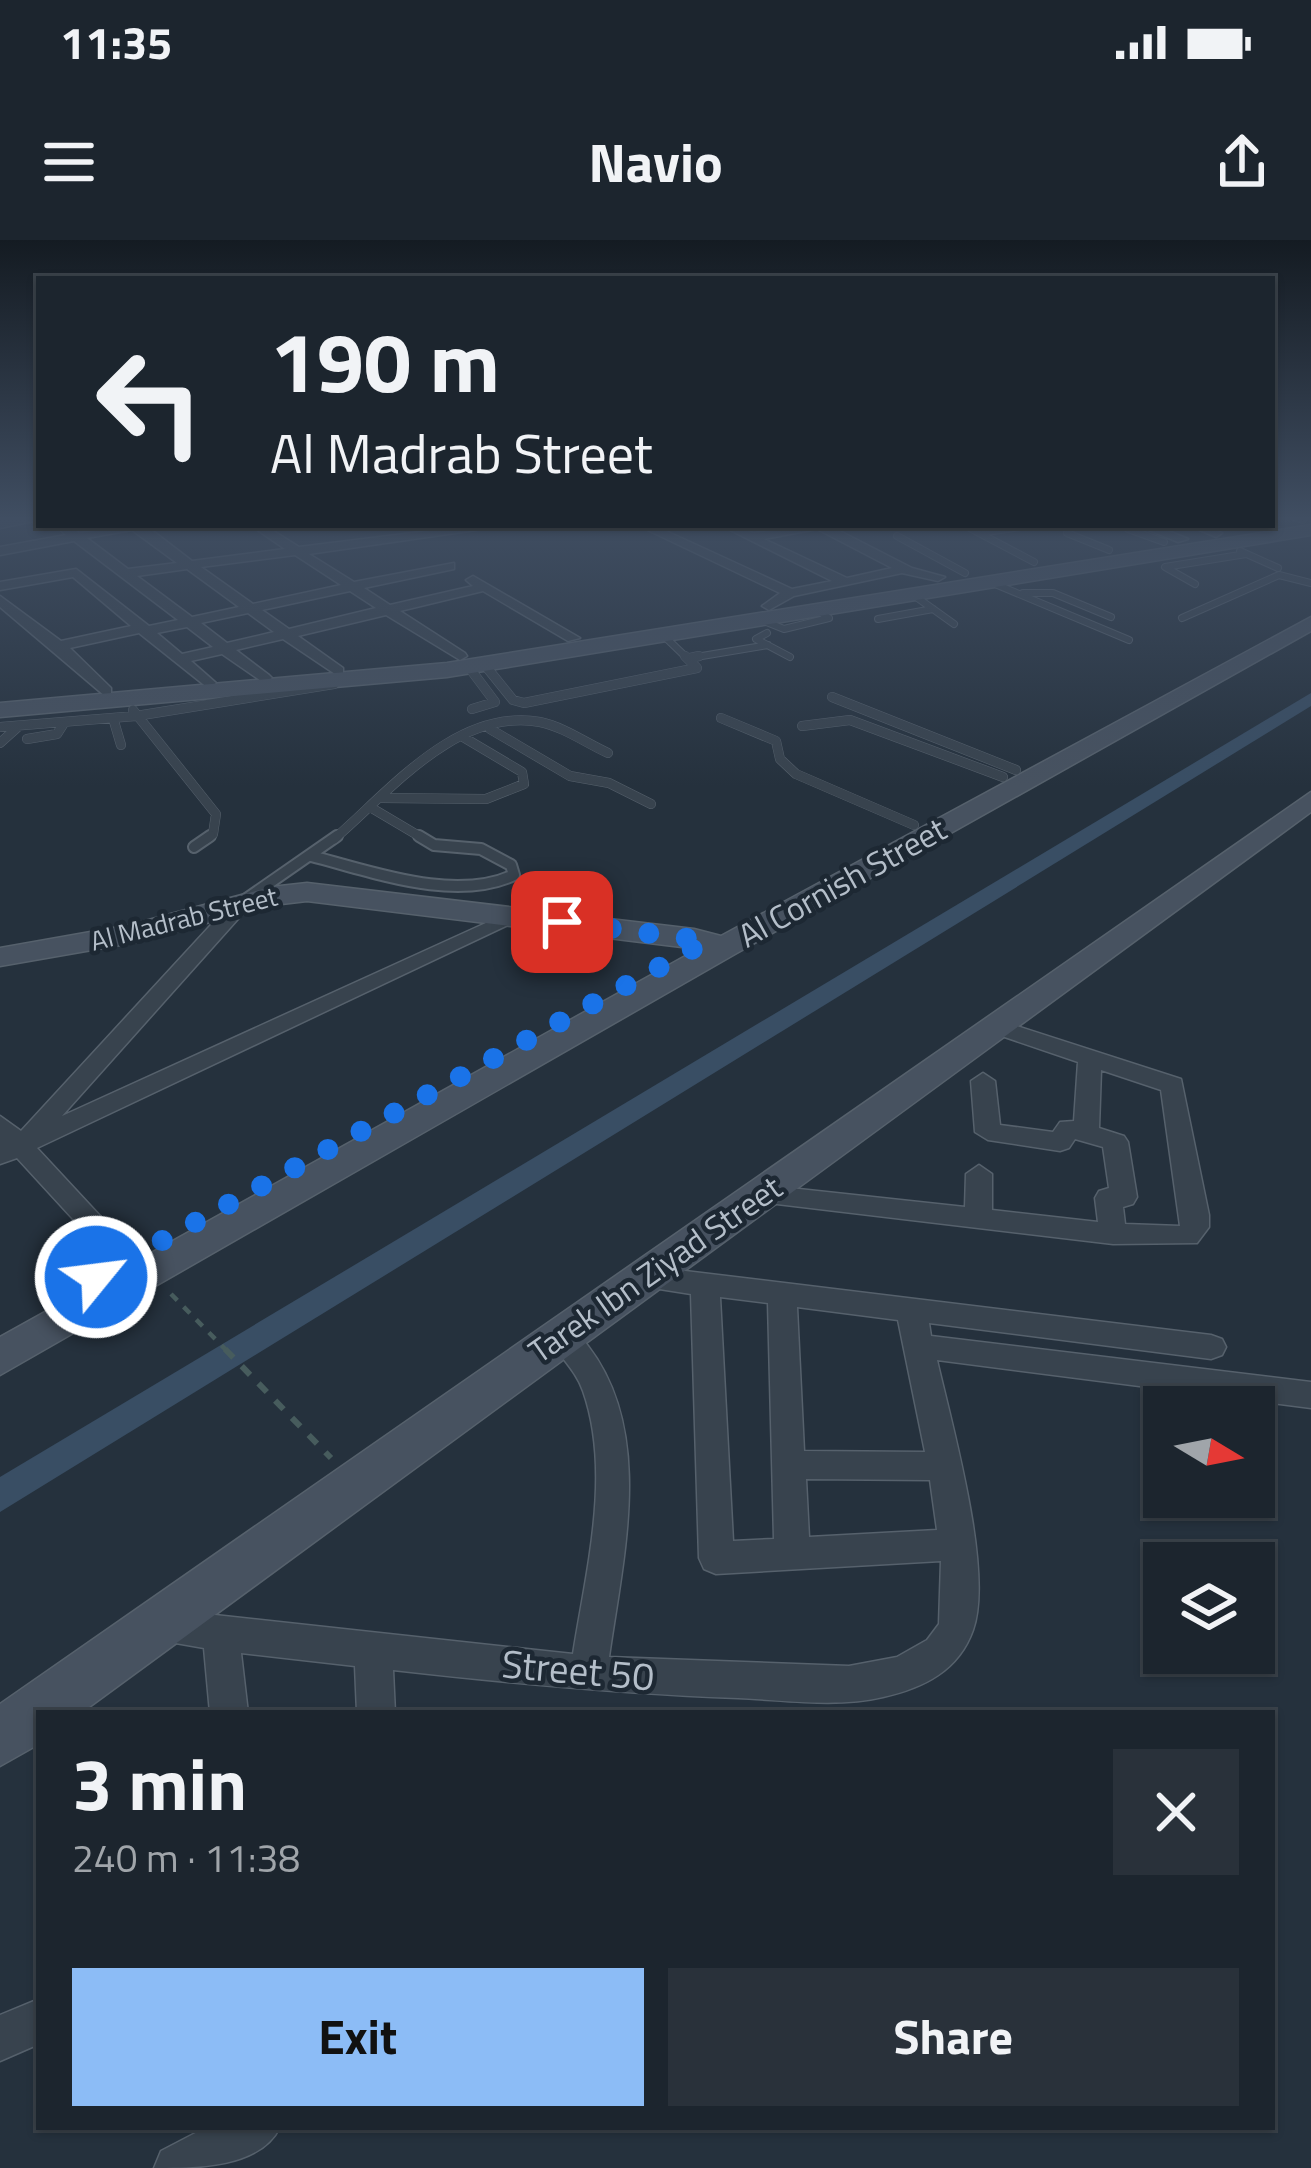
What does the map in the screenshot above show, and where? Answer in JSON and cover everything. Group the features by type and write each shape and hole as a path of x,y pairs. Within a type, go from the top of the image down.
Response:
{"main road":[{"path":"471,662 573,638 765,619 827,606"},
{"path":"0,700 471,662 829,606"},
{"name":"Al Cornish Street","path":"0,1358 914,825 1311,610"},
{"name":"Al Cornish Street","path":"0,1330 1311,623"},
{"path":"1,724 231,696 338,676"},
{"name":"Tarek Ibn Ziyad Street","path":"41,1710 1311,800"},
{"name":"Al Madrab Street","path":"0,957 132,934 288,893 343,894 715,944"},
{"name":"Tarek Ibn Ziyad Street","path":"0,1738 36,1714"}],"street":[{"path":"8,606 60,646 105,691"},
{"path":"115,606 208,682"},
{"path":"169,606 264,678"},
{"path":"247,606 338,676"},
{"path":"60,646 265,606"},
{"path":"382,606 471,662"},
{"path":"180,659 405,606"},
{"path":"517,606 573,638"},
{"path":"765,619 778,606"},
{"path":"10,1151 238,906"},
{"path":"10,1151 518,916"},
{"path":"761,1194 1113,1234 1187,1236 1195,1227 1195,1215 1175,1091 1164,1081 995,1026"},
{"path":"1086,1133 1090,1056"},
{"path":"982,1082 988,1132 1060,1142 1067,1128 1116,1144 1124,1197 1108,1198 1113,1234"},
{"path":"0,1124 10,1151 128,1260"},
{"path":"978,1219 979,1174"},
{"path":"644,1277 1211,1347"},
{"path":"705,1285 712,1553 719,1559 955,1545 911,1311"},
{"path":"782,1294 792,1555"},
{"path":"562,1335 591,1374 602,1400 612,1496 588,1674"},
{"path":"918,1346 1311,1395"},
{"path":"788,1465 942,1466"},
{"name":"Street 50","path":"156,1626 588,1674 884,1682 915,1670 939,1652 956,1629 961,1603 955,1545"},
{"path":"221,1633 229,1710"},
{"path":"373,1650 376,1710"},
{"path":"0,2038 36,2022"},
{"path":"178,2168 250,2130"}],"lane":[{"path":"916,606 954,624"},
{"path":"916,606 933,610"},
{"path":"1027,606 1045,615"},
{"path":"1047,606 1129,640"},
{"path":"1085,606 1111,617"},
{"path":"1182,618 1209,606"},
{"path":"765,619 756,638 790,657"},
{"path":"471,662 513,700 524,703 698,666 663,635"},
{"path":"690,658 768,646"},
{"path":"471,662 495,702 472,709"},
{"path":"832,697 1010,774"},
{"path":"1,724 113,718 133,707 216,814 213,834 194,847"},
{"path":"113,718 121,745"},
{"path":"721,718 776,741 780,759 796,774 914,825"},
{"path":"802,726 850,720 1010,774"},
{"path":"238,906 273,876 307,860 431,756 463,737 517,722 541,722 608,754"},
{"path":"27,739 58,734 64,723"},
{"path":"0,743 19,726"},
{"path":"490,729 571,776 604,781 651,804"},
{"path":"381,798 478,800 524,784 522,772 463,737"},
{"path":"307,860 481,886 501,884 514,875 512,865 487,851 434,844 370,807"},
{"path":"288,893 307,860"}],"path":[{"path":"163,1286 355,1483"}],"waterway":[{"path":"0,1496 1311,698"}],"route":[{"path":"96,1277 707,941 562,922"}]}
